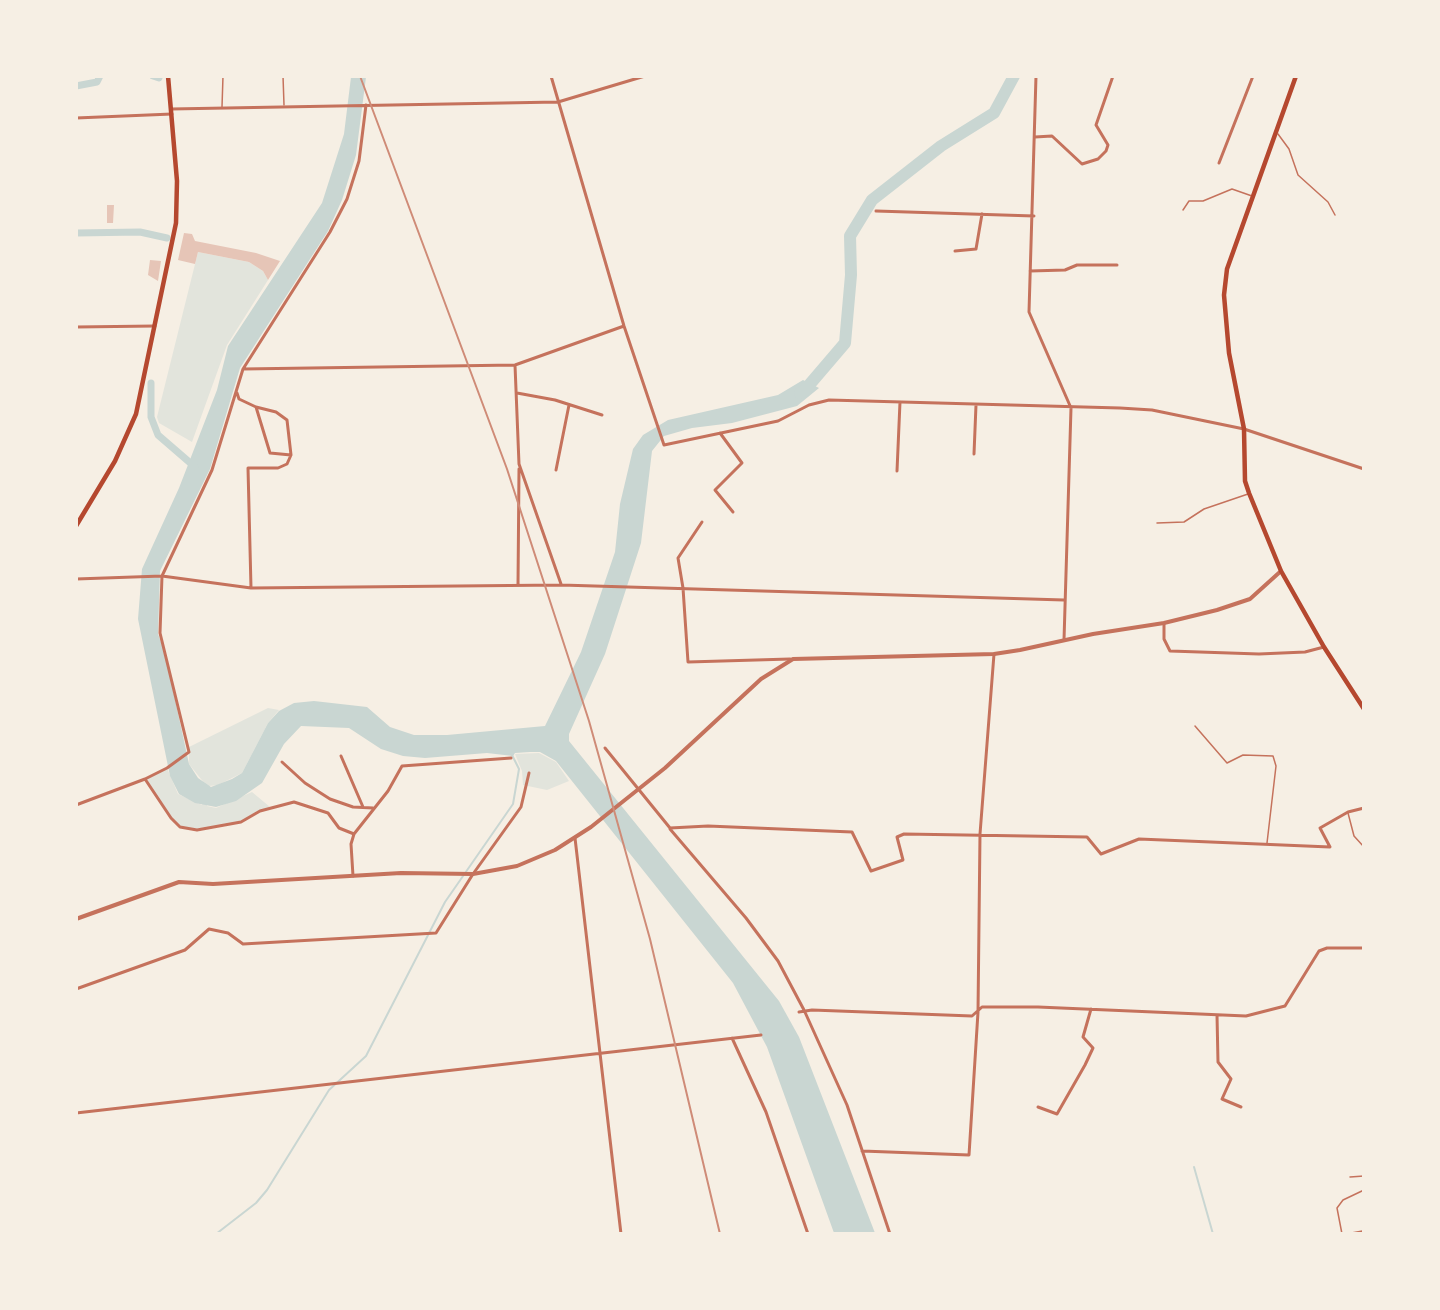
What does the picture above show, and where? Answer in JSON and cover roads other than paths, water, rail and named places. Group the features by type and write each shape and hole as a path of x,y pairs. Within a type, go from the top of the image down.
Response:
{"main road":[{"path":"76,526 115,461 136,414 155,326 176,223 177,181 168,76"},
{"path":"1296,76 1275,131 1224,284 1229,352 1244,429 1245,481 1249,493 1281,571 1324,647 1362,701 1364,709"}],"street":[{"path":"551,76 624,326 664,445 778,422 809,405 829,400 1152,410 1244,429 1364,470"},
{"path":"76,118 222,107 558,102 645,76"},
{"path":"1036,76 1034,216 1029,312 1071,408 1064,640"},
{"path":"1035,137 1052,136 1082,164 1098,159 1106,151 1108,145 1096,125 1113,76"},
{"path":"1219,163 1252,76"},
{"path":"76,805 145,779 167,768 189,752 160,633 161,576 212,470 243,369 330,232 347,199 359,161 365,105"},
{"path":"876,211 1034,216"},
{"path":"955,251 976,249 982,214"},
{"path":"1030,271 1065,270 1077,265 1117,265"},
{"path":"76,327 155,326"},
{"path":"243,369 515,365 624,326"},
{"path":"515,365 519,464 518,585"},
{"path":"236,392 239,399 256,407 276,411 286,420 291,455 287,464 278,468 248,468 251,588"},
{"path":"517,393 602,415"},
{"path":"897,471 900,402"},
{"path":"974,454 976,404"},
{"path":"556,470 570,405"},
{"path":"256,407 270,453 291,455"},
{"path":"720,432 742,464 715,490 733,512"},
{"path":"519,464 561,585"},
{"path":"702,522 678,558 683,588 688,662 994,654 1121,628 1164,623 1217,610 1250,599 1281,571"},
{"path":"76,579 161,576 251,588 601,585 1064,600"},
{"path":"1164,623 1164,639 1170,651 1259,654 1305,652 1324,647"},
{"path":"862,1151 969,1155 978,1012 980,834 994,654"},
{"path":"76,919 179,882 213,884 352,876 473,874 517,866 575,838 637,790 761,679 793,659"},
{"path":"605,748 637,790 772,952 804,1010 847,1105 890,1233"},
{"path":"341,756 363,807"},
{"path":"352,876 351,844 354,834 388,791 402,766 511,758"},
{"path":"282,762 305,783 330,799 353,807 373,808"},
{"path":"76,989 185,950 208,929 228,933 243,944 436,933 473,874 521,807 529,773"},
{"path":"145,779 171,818 180,827 197,830 241,822 260,811 294,802 328,813 339,828 354,834"},
{"path":"670,828 708,826 852,832 871,871 903,860 897,837 904,834 1087,837 1101,854 1139,839 1330,847 1320,828 1348,812 1364,808"},
{"path":"575,838 621,1233"},
{"path":"799,1012 804,1010 972,1016 982,1007 1091,1008 1246,1016 1282,1008 1319,951 1327,948 1364,948"},
{"path":"1038,1107 1056,1114 1085,1065 1093,1048 1083,1037 1091,1008"},
{"path":"1217,1015 1218,1062 1232,1079 1222,1099 1241,1107"},
{"path":"76,1113 761,1035"},
{"path":"732,1038 766,1112 808,1233"},
{"path":"1353,1233 1364,1232"}],"lane":[{"path":"222,107 223,76"},
{"path":"283,76 284,105"},
{"path":"1275,131 1289,148 1298,175 1328,202 1335,214"},
{"path":"1183,210 1189,201 1203,201 1232,189 1253,196"},
{"path":"1157,523 1184,522 1204,509 1249,493"},
{"path":"1195,726 1227,763 1243,755 1273,756 1276,766 1267,844"},
{"path":"1348,812 1354,836 1364,847"},
{"path":"1363,918 1364,911"},
{"path":"1350,1177 1364,1176"},
{"path":"1342,1233 1337,1208 1343,1200 1364,1190"}],"waterway":[{"path":"76,86 97,82 100,76"},
{"path":"153,76 159,78"},
{"path":"800,393 845,343 851,275 850,236 872,200 941,146 994,113 1014,76"},
{"path":"76,233 140,232 167,238"},
{"path":"151,383 151,417 158,435 195,467"},
{"path":"216,1234 256,1203 267,1190 329,1090 366,1056 445,902 513,804 519,769 512,755"},
{"path":"1194,1167 1213,1234"}],"railway":[{"path":"360,76 507,469 589,721 650,939 720,1234"}]}
